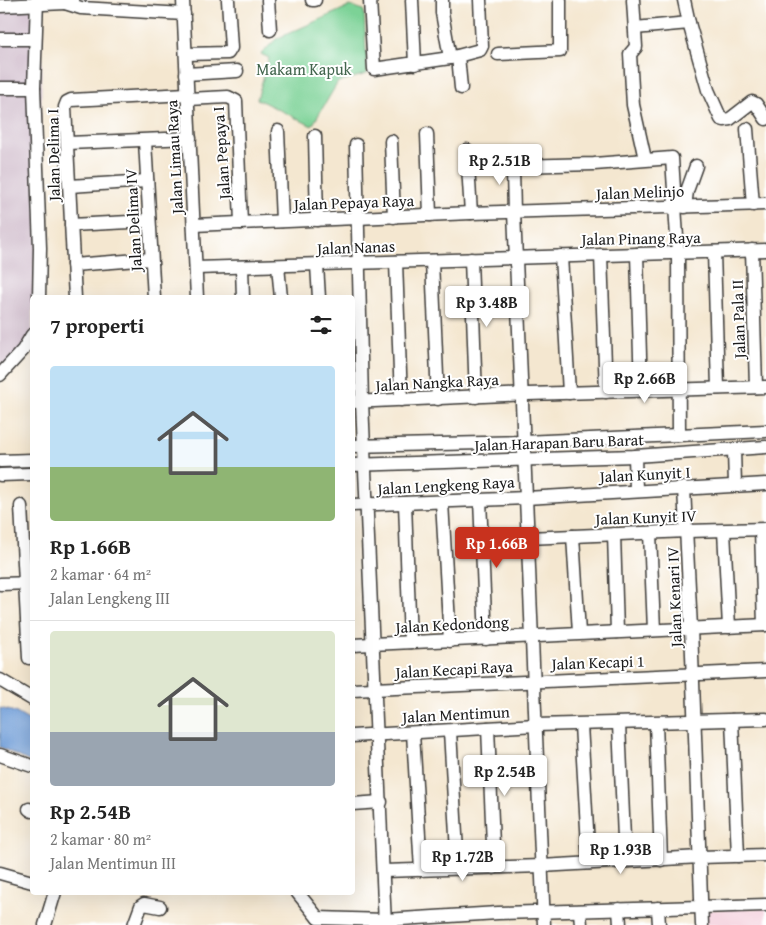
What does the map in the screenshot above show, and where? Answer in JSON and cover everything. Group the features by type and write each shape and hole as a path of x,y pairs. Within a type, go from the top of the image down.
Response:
{"street":[{"name":"Jalan Limau Raya","path":"183,0 197,295"},
{"path":"186,54 228,53 231,48 228,0"},
{"path":"268,0 270,30"},
{"path":"370,0 374,69 415,64 476,52 482,46 480,0"},
{"path":"412,0 415,64"},
{"path":"442,0 442,13 461,88"},
{"path":"498,54 560,51 560,0"},
{"path":"633,0 636,50 630,54 633,105 645,158"},
{"path":"684,0 708,90 722,118 724,120 730,119 752,102 756,104 766,119"},
{"path":"0,6 30,2 69,1 81,8 184,14"},
{"path":"30,2 35,39 34,88 40,248 39,295"},
{"path":"635,28 689,23"},
{"path":"0,39 35,39"},
{"path":"186,74 237,71"},
{"path":"0,88 34,88"},
{"name":"Jalan Delima I","path":"75,295 65,107 67,102 71,100 188,96"},
{"name":"Jalan Pepaya I","path":"188,96 228,96 236,101 241,223"},
{"path":"747,129 760,204"},
{"path":"278,132 282,221"},
{"path":"428,134 430,215"},
{"path":"315,136 317,220"},
{"path":"68,143 190,138"},
{"name":"Jalan Delima IV","path":"145,141 154,295"},
{"path":"391,141 394,217"},
{"path":"356,145 358,446 359,465 367,505 385,922"},
{"path":"467,150 471,213"},
{"path":"544,925 514,212 515,168 615,163 645,158 672,158 680,207 678,253 679,435"},
{"path":"680,207 696,166"},
{"path":"70,186 147,181"},
{"name":"Jalan Melinjo","path":"514,212 760,204"},
{"name":"Jalan Pepaya Raya","path":"194,225 514,212"},
{"path":"71,225 149,221"},
{"name":"Jalan Pala II","path":"752,250 761,387"},
{"name":"Jalan Pinang Raya","path":"516,258 766,250"},
{"path":"714,252 718,388"},
{"path":"637,254 641,390"},
{"path":"601,255 606,392"},
{"path":"560,256 569,393"},
{"name":"Jalan Nanas","path":"196,268 516,258"},
{"path":"471,259 476,397"},
{"path":"73,265 151,260"},
{"path":"432,261 438,398"},
{"path":"396,262 401,400"},
{"path":"317,265 319,295"},
{"path":"278,266 281,295"},
{"path":"242,267 243,295"},
{"path":"0,375 24,350 30,339"},
{"name":"Jalan Nangka Raya","path":"357,402 761,387"},
{"path":"358,446 524,442 766,431"},
{"name":"Jalan Harapan Baru Barat","path":"359,465 635,456 766,448"},
{"path":"734,450 735,486"},
{"path":"635,456 636,490"},
{"path":"0,461 30,460"},
{"path":"0,475 30,474"},
{"name":"Jalan Kunyit I","path":"526,498 636,490 766,484"},
{"name":"Jalan Kenari IV","path":"684,488 702,925"},
{"name":"Jalan Lengkeng Raya","path":"355,506 526,498"},
{"path":"480,500 486,639"},
{"path":"442,502 450,641"},
{"path":"405,503 410,642"},
{"path":"21,506 29,583 29,658"},
{"path":"764,530 765,625"},
{"name":"Jalan Kunyit IV","path":"528,538 687,531 764,530"},
{"path":"724,531 729,627"},
{"path":"650,533 654,630"},
{"path":"614,534 616,632"},
{"path":"573,536 579,633"},
{"path":"0,584 29,583"},
{"name":"Jalan Kedondong","path":"355,645 765,625"},
{"name":"Jalan Kecapi 1","path":"534,681 766,671"},
{"path":"0,680 30,698"},
{"name":"Jalan Kecapi Raya","path":"355,690 534,681"},
{"name":"Jalan Mentimun","path":"355,736 536,726 766,719"},
{"path":"732,720 738,856"},
{"path":"656,723 661,860"},
{"path":"619,724 625,861"},
{"path":"581,725 589,863"},
{"path":"488,728 494,868"},
{"path":"450,731 458,869"},
{"path":"413,733 421,870"},
{"path":"0,755 30,765"},
{"path":"355,804 381,802"},
{"path":"384,871 494,868 766,855"},
{"path":"0,873 30,881"},
{"path":"45,925 54,895"},
{"path":"299,895 316,921 423,922 499,919 543,912 766,905"},
{"path":"134,925 144,904 160,907"},
{"path":"658,908 659,925"},
{"path":"619,910 620,925"},
{"path":"580,911 582,925"}],"shaded area":[{"path":"0,0 43,0 38,295 30,295 30,346 0,375"},
{"path":"766,908 766,925 705,925 704,910"}],"green space":[{"name":"Makam Kapuk","path":"350,6 364,10 367,74 338,82 312,126 257,99 269,58 261,54 276,39"}],"water":[{"path":"0,708 15,712 30,721 30,762 0,747"}]}
